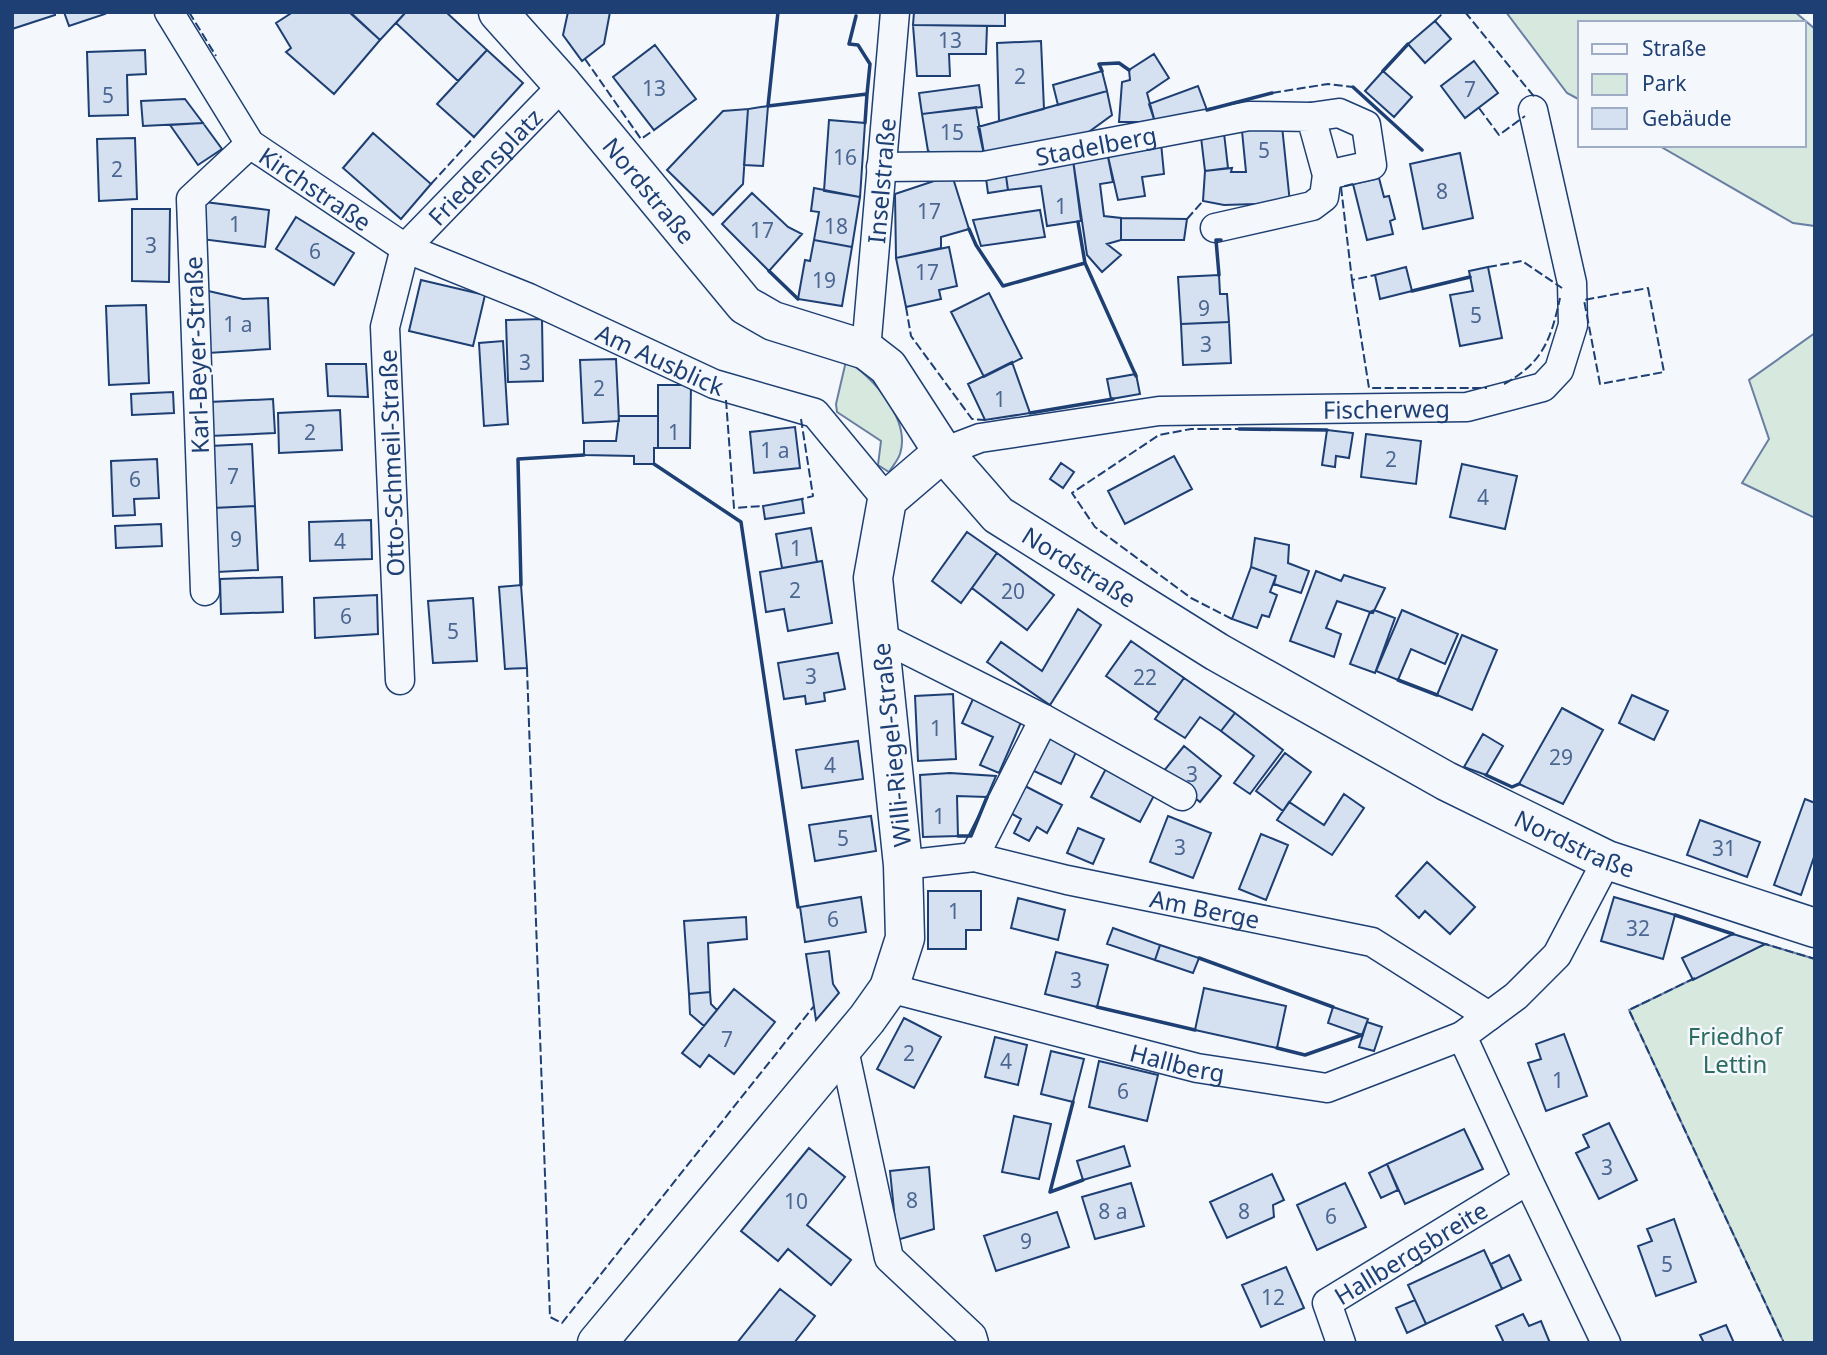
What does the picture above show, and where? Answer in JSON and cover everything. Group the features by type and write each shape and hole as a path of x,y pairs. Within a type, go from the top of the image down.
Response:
{"street":[{"name":"Kirchstraße","path":"169,12 250,144 405,248"},
{"name":"Nordstraße","path":"498,12 564,85 745,305 773,321 866,350 888,368 943,452 998,515 1208,646 1446,781 1607,860 1815,928"},
{"name":"Inselstraße","path":"866,350 895,12"},
{"name":"Friedensplatz","path":"405,248 564,85"},
{"name":"Fischerweg","path":"943,452 980,438 1159,411 1467,407 1542,387 1559,370 1573,325 1572,283 1533,110"},
{"name":"Stadelberg","path":"881,167 984,166 1249,116 1311,117 1339,113 1366,125 1373,165 1327,175"},
{"path":"1214,228 1312,206 1324,197 1327,175 1311,117"},
{"name":"Karl-Beyer-Straße","path":"205,591 191,199 250,144"},
{"name":"Am Ausblick","path":"405,248 529,298 714,384 815,413 887,500"},
{"name":"Otto-Schmeil-Straße","path":"400,680 385,327 405,248"},
{"path":"887,500 943,452"},
{"name":"Willi-Riegel-Straße","path":"597,1343 889,988 905,939 903,865 873,578 887,500"},
{"path":"881,636 1044,719 1182,796"},
{"path":"974,857 1044,719"},
{"name":"Am Berge","path":"903,865 974,857 1067,880 1373,942 1489,1016"},
{"name":"Hallberg","path":"889,988 1197,1068 1326,1088 1462,1036 1516,996 1557,956 1607,860"},
{"path":"1462,1036 1494,1110 1606,1343"},
{"path":"843,1045 889,1258 972,1336 974,1343"},
{"name":"Hallbergsbreite","path":"1341,1343 1327,1303 1528,1180"}],"green space":[{"path":"1506,12 1795,12 1806,21 1578,21 1578,99 1567,93"},
{"path":"1806,21 1815,29 1815,226 1793,223 1661,147 1806,147"},
{"path":"1815,333 1815,518 1742,483 1769,439 1749,380"},
{"path":"846,361 878,388 895,414 902,441 899,456 889,472 878,465 881,441 837,412 836,404"},
{"name":"Friedhof Lettin","path":"1765,944 1815,959 1815,1343 1784,1343 1629,1010"}],"building":[{"path":"12,12 55,12 55,15 12,29"},
{"path":"64,12 104,12 105,14 69,26"},
{"path":"293,12 349,12 380,40 334,94 286,52 291,48 276,23"},
{"path":"350,12 406,12 380,40"},
{"path":"406,12 446,12 487,50 458,81 396,23"},
{"path":"568,12 610,12 604,44 582,61 563,35"},
{"path":"914,12 1005,12 1005,26 913,25"},
{"path":"1435,21 1451,39 1425,63 1408,44"},
{"path":"913,25 987,26 986,54 949,54 950,76 917,76"},
{"path":"1041,41 1044,109 999,121 997,43"},
{"path":"655,45 696,99 654,130 613,77"},
{"path":"145,50 146,74 127,75 128,115 89,116 87,52"},
{"path":"487,50 523,83 474,137 437,104"},
{"path":"1154,54 1169,78 1147,93 1155,122 1119,122 1122,82 1130,80 1129,70"},
{"path":"1474,61 1498,93 1465,118 1441,86"},
{"path":"1102,71 1107,91 1058,105 1053,85"},
{"path":"1383,71 1412,97 1394,117 1365,91"},
{"path":"979,85 982,107 922,114 919,93"},
{"path":"1198,86 1207,110 1155,122 1149,104"},
{"path":"1107,91 1112,115 1079,139 985,159 978,127"},
{"path":"185,99 203,123 143,126 141,101"},
{"path":"768,106 763,166 744,165 748,109"},
{"path":"976,107 985,159 948,161 928,151 922,114"},
{"path":"748,109 743,184 713,215 667,170 723,111"},
{"path":"829,120 865,123 860,197 824,191"},
{"path":"203,123 222,149 198,165 170,125"},
{"path":"1282,126 1290,203 1224,205 1203,201 1205,171 1232,168 1231,172 1246,172 1242,131"},
{"path":"373,133 431,184 401,219 343,168"},
{"path":"1224,133 1228,168 1205,171 1201,137"},
{"path":"135,138 137,199 99,201 97,139"},
{"path":"1161,143 1164,174 1142,177 1145,196 1118,200 1107,152"},
{"path":"1107,152 1113,182 1100,184 1104,216 1121,218 1121,240 1107,244 1121,255 1102,272 1087,255 1073,160"},
{"path":"1460,153 1473,218 1423,229 1410,164"},
{"path":"1073,160 1081,221 1047,226 1041,186 1008,190 1005,169"},
{"path":"1005,169 1008,190 988,193 985,171"},
{"path":"952,175 969,229 941,237 941,248 896,258 895,194"},
{"path":"1379,178 1384,197 1389,196 1395,219 1390,221 1393,234 1367,240 1353,184"},
{"path":"814,188 860,197 852,247 814,240 819,212 811,211"},
{"path":"752,193 788,227 802,234 769,271 722,224"},
{"path":"205,202 269,210 265,247 201,239"},
{"path":"132,209 170,209 169,282 132,281"},
{"path":"1040,210 1045,237 981,246 973,220"},
{"path":"296,217 354,253 334,285 276,249"},
{"path":"1121,218 1187,219 1184,240 1121,240"},
{"path":"814,240 852,247 842,306 798,299 805,260 810,261"},
{"path":"949,247 957,286 939,290 941,299 906,307 896,258"},
{"path":"1406,267 1412,291 1380,299 1375,275"},
{"path":"1488,267 1502,338 1460,346 1450,295 1473,291 1469,271"},
{"path":"1219,275 1220,294 1227,294 1229,322 1181,324 1178,277"},
{"path":"421,280 485,295 473,346 409,331"},
{"path":"204,290 243,299 268,298 270,349 208,353"},
{"path":"989,293 1022,358 984,377 951,312"},
{"path":"146,305 149,383 109,385 106,306"},
{"path":"542,319 543,381 508,382 506,320"},
{"path":"1229,322 1231,363 1183,365 1181,324"},
{"path":"503,341 508,424 484,426 479,343"},
{"path":"616,359 619,421 583,423 580,360"},
{"path":"1012,362 1030,413 985,420 968,384"},
{"path":"326,364 366,364 368,397 328,396"},
{"path":"1136,374 1140,394 1111,399 1107,379"},
{"path":"658,385 691,385 690,448 658,448"},
{"path":"173,392 174,413 132,415 131,394"},
{"path":"273,399 275,433 210,436 209,402"},
{"path":"340,410 342,450 279,453 278,413"},
{"path":"619,416 658,416 658,448 654,448 654,464 634,464 634,456 584,455 584,441 616,441"},
{"path":"795,427 800,468 754,473 750,432"},
{"path":"1327,430 1353,433 1349,458 1336,456 1335,467 1322,465"},
{"path":"1366,434 1421,441 1416,484 1361,477"},
{"path":"252,444 255,506 213,508 210,446"},
{"path":"1174,456 1192,489 1125,524 1108,491"},
{"path":"157,459 159,498 134,499 135,515 113,516 111,461"},
{"path":"1061,463 1074,472 1063,488 1050,479"},
{"path":"1462,464 1517,476 1505,529 1450,517"},
{"path":"802,499 804,513 765,519 763,506"},
{"path":"255,506 258,570 217,572 213,508"},
{"path":"371,520 372,559 310,561 309,522"},
{"path":"161,524 162,546 116,548 115,526"},
{"path":"811,528 817,562 782,568 776,534"},
{"path":"967,532 997,553 961,603 932,581"},
{"path":"1255,538 1289,545 1288,563 1309,571 1301,593 1274,584 1276,576 1251,567"},
{"path":"997,553 1054,595 1027,630 972,588"},
{"path":"822,561 832,623 788,631 784,609 766,612 760,572"},
{"path":"1251,567 1276,576 1270,592 1277,595 1269,617 1262,615 1257,628 1232,619"},
{"path":"1316,571 1341,581 1344,575 1385,588 1373,613 1337,601 1326,628 1341,634 1334,657 1290,641"},
{"path":"282,577 283,612 221,614 220,579"},
{"path":"521,585 527,668 505,669 499,587"},
{"path":"377,595 378,634 315,638 314,598"},
{"path":"473,598 477,661 433,663 428,601"},
{"path":"1078,609 1101,625 1050,705 987,662 1001,642 1042,671"},
{"path":"1374,610 1395,618 1375,673 1350,664 1370,612"},
{"path":"1402,610 1458,634 1445,664 1411,649 1398,680 1376,671"},
{"path":"1462,635 1497,650 1472,710 1437,695"},
{"path":"1131,641 1184,678 1159,713 1106,676"},
{"path":"838,653 845,689 824,693 825,701 806,704 805,696 784,699 778,663"},
{"path":"1184,678 1235,713 1221,731 1200,717 1185,738 1155,719"},
{"path":"953,694 956,759 918,761 915,696"},
{"path":"1632,695 1668,711 1654,740 1619,723"},
{"path":"973,699 1022,720 999,773 980,765 993,737 962,723"},
{"path":"1562,708 1603,730 1563,804 1519,784"},
{"path":"1235,713 1283,750 1250,794 1234,783 1254,756 1221,731"},
{"path":"1051,732 1079,746 1061,784 1032,770"},
{"path":"1483,734 1503,746 1486,775 1464,767"},
{"path":"858,741 863,779 802,788 796,750"},
{"path":"1184,746 1221,776 1200,802 1163,772"},
{"path":"1285,753 1311,772 1283,811 1256,791"},
{"path":"1109,763 1158,788 1140,822 1091,797"},
{"path":"950,773 996,776 987,797 957,796 958,836 923,837 920,775"},
{"path":"1023,785 1062,805 1047,833 1037,827 1029,841 1014,833 1021,819 1009,812"},
{"path":"1344,794 1364,808 1332,855 1277,820 1289,802 1324,825"},
{"path":"1805,799 1815,803 1815,854 1801,895 1774,885"},
{"path":"871,816 876,851 815,861 809,825"},
{"path":"1168,816 1211,833 1193,878 1150,862"},
{"path":"1700,820 1760,842 1747,877 1687,855"},
{"path":"1078,828 1104,839 1093,864 1067,853"},
{"path":"1261,834 1288,845 1266,900 1239,889"},
{"path":"1427,862 1475,907 1450,934 1425,911 1419,918 1396,896"},
{"path":"928,891 981,891 981,930 966,930 966,949 928,949"},
{"path":"861,897 866,932 805,942 800,907"},
{"path":"1614,897 1675,915 1663,959 1601,941"},
{"path":"1018,898 1065,910 1058,940 1011,928"},
{"path":"746,917 747,939 708,943 710,992 689,994 684,921"},
{"path":"1113,928 1160,945 1155,960 1107,944"},
{"path":"1733,934 1765,944 1693,980 1682,958"},
{"path":"1160,945 1199,958 1193,973 1155,960"},
{"path":"829,951 833,984 839,993 816,1020 806,954"},
{"path":"1056,952 1108,965 1097,1007 1045,994"},
{"path":"1204,988 1286,1006 1277,1048 1195,1030"},
{"path":"734,989 775,1022 734,1074 709,1055 700,1067 682,1053"},
{"path":"710,992 711,1004 717,1010 704,1026 690,1014 689,994"},
{"path":"1333,1007 1368,1019 1362,1035 1328,1023"},
{"path":"904,1018 941,1037 914,1088 877,1069"},
{"path":"1367,1022 1382,1027 1374,1051 1359,1047"},
{"path":"1564,1034 1587,1096 1546,1111 1528,1063 1541,1059 1536,1044"},
{"path":"995,1037 1027,1045 1018,1085 985,1077"},
{"path":"1051,1051 1084,1059 1073,1102 1041,1094"},
{"path":"1099,1061 1158,1075 1147,1121 1089,1107"},
{"path":"1014,1116 1051,1124 1039,1179 1002,1172"},
{"path":"1609,1123 1637,1180 1599,1199 1576,1153 1589,1147 1583,1135"},
{"path":"1464,1129 1483,1169 1405,1204 1387,1164"},
{"path":"1124,1146 1130,1166 1083,1180 1077,1161"},
{"path":"809,1148 845,1177 807,1225 851,1260 831,1285 788,1249 778,1261 741,1231"},
{"path":"1387,1164 1398,1190 1381,1198 1369,1173"},
{"path":"929,1167 934,1229 897,1240 890,1171"},
{"path":"1272,1174 1284,1200 1273,1205 1274,1217 1227,1238 1210,1202"},
{"path":"1131,1183 1144,1226 1095,1239 1082,1197"},
{"path":"1345,1183 1366,1227 1317,1250 1297,1205"},
{"path":"1057,1212 1069,1247 996,1271 984,1236"},
{"path":"1674,1219 1696,1282 1656,1296 1638,1246 1652,1241 1647,1229"},
{"path":"1484,1250 1502,1289 1426,1324 1408,1285"},
{"path":"1509,1255 1521,1280 1502,1289 1491,1264"},
{"path":"1286,1267 1304,1308 1261,1327 1242,1285"},
{"path":"780,1289 815,1316 794,1343 737,1343"},
{"path":"1415,1300 1426,1324 1407,1333 1396,1308"},
{"path":"1523,1314 1529,1326 1541,1321 1550,1343 1504,1343 1496,1326"},
{"path":"1726,1325 1734,1343 1704,1343 1700,1335"}],"fence":[{"path":"189,12 216,56"},
{"path":"1435,21 1444,12"},
{"path":"1465,12 1536,99"},
{"path":"585,59 641,139 654,130"},
{"path":"1272,93 1328,84 1353,87"},
{"path":"1479,108 1499,135 1525,116"},
{"path":"431,184 474,137"},
{"path":"1353,184 1341,187 1352,280 1375,275"},
{"path":"1187,219 1203,201"},
{"path":"1488,267 1522,261 1562,288"},
{"path":"1352,280 1369,388 1487,388"},
{"path":"1648,288 1664,372 1600,384 1584,300 1648,288"},
{"path":"1504,384 1528,367 1543,348 1549,338 1560,298"},
{"path":"906,307 911,336 972,419 985,420"},
{"path":"726,400 734,508 763,506"},
{"path":"801,419 813,496 802,499"},
{"path":"1232,619 1191,598 1095,527 1072,493 1159,435 1191,429 1239,429"},
{"path":"527,668 550,1317 562,1323 814,1006"},
{"path":"1761,946 1765,944 1815,959"},
{"path":"1695,978 1629,1010 1784,1343"}],"wall":[{"path":"778,12 768,106 867,94 870,64 858,45 849,44 856,16"},
{"path":"1383,71 1408,44"},
{"path":"1102,71 1099,64 1119,63 1129,70"},
{"path":"1353,87 1422,150"},
{"path":"1207,110 1272,93"},
{"path":"865,123 867,94"},
{"path":"1078,222 1085,263"},
{"path":"969,229 976,245 1003,286 1085,263 1136,376"},
{"path":"1219,275 1216,240 1221,240"},
{"path":"769,271 798,299"},
{"path":"1412,291 1470,277"},
{"path":"1030,413 1113,399"},
{"path":"1239,429 1327,430"},
{"path":"521,585 518,459 584,455"},
{"path":"654,464 741,522 798,907"},
{"path":"1398,680 1437,695"},
{"path":"1486,775 1512,787 1519,784"},
{"path":"958,836 971,836 987,797"},
{"path":"1675,915 1733,934"},
{"path":"1199,958 1333,1007"},
{"path":"1097,1007 1195,1030"},
{"path":"1277,1048 1305,1055 1362,1035"},
{"path":"1073,1102 1050,1192 1083,1180"}]}
